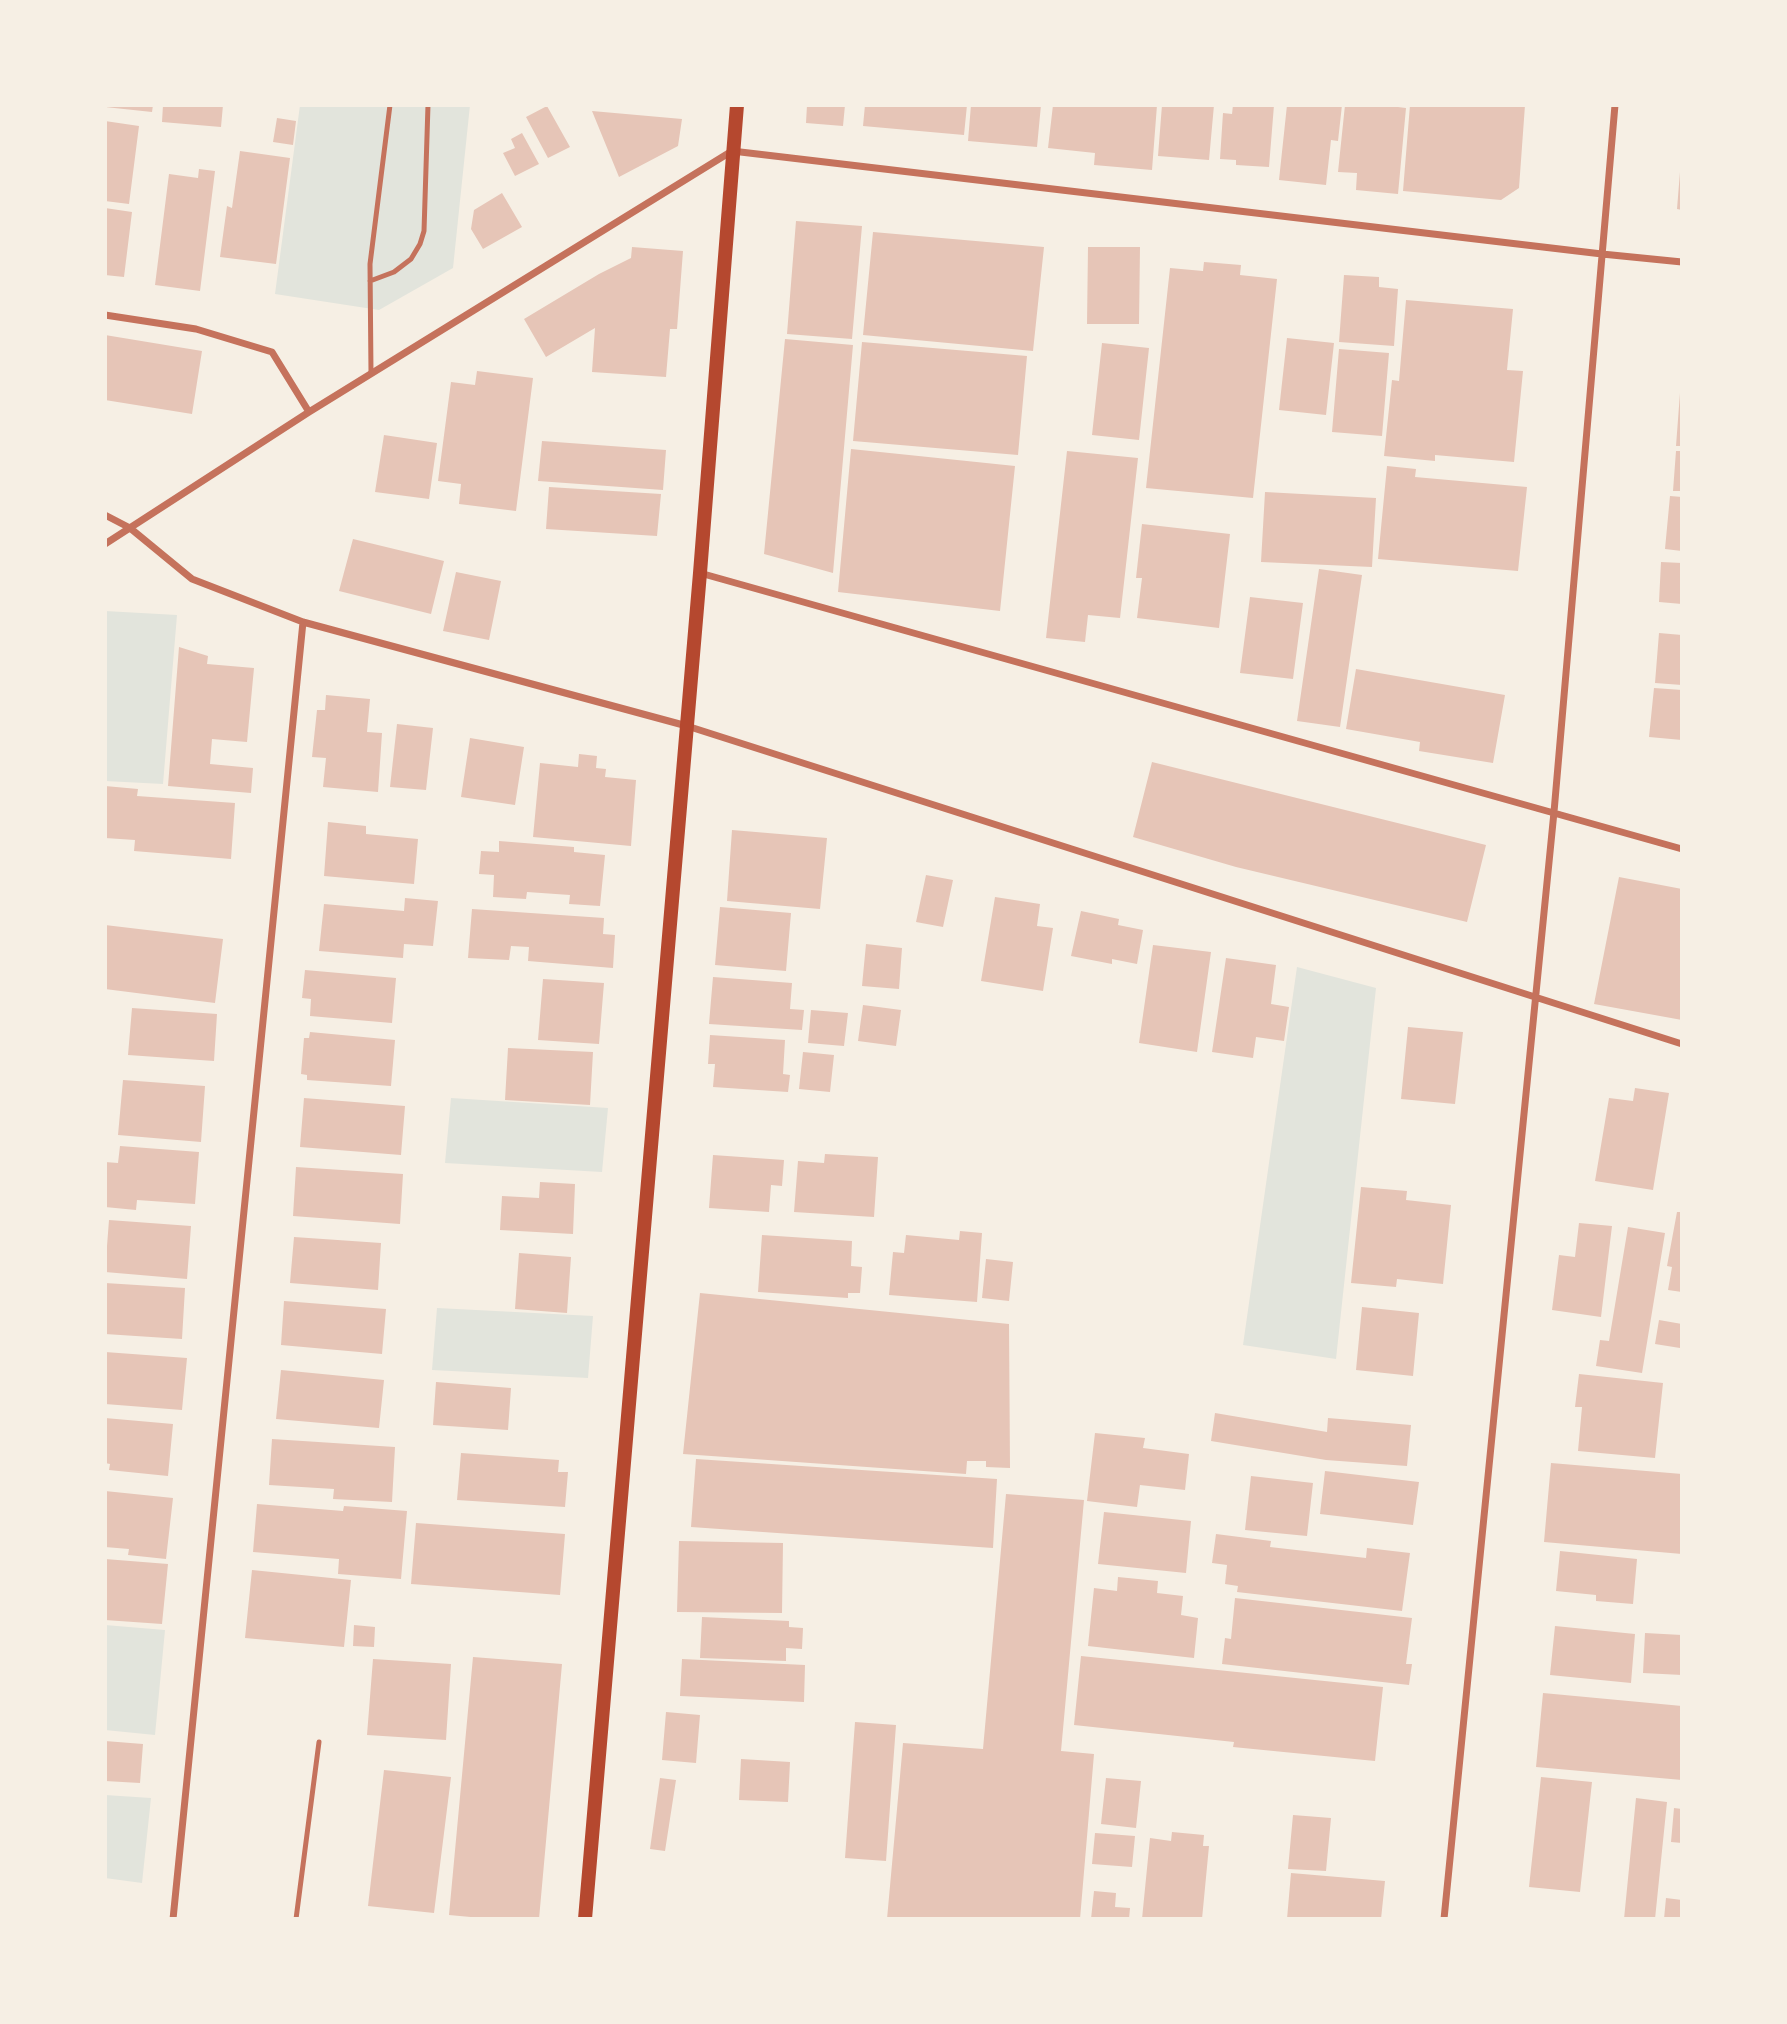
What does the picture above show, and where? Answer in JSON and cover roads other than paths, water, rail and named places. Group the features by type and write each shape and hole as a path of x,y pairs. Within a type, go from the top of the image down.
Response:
{"main road":[{"path":"585,1919 700,573 737,105"}],"street":[{"path":"1444,1919 1554,812 1615,105"},
{"path":"105,544 371,373 732,151 1682,262"},
{"path":"105,315 196,329 272,352 309,412"},
{"path":"105,515 130,528 192,579 303,622 687,726 1682,1044"},
{"path":"700,573 1682,849"},
{"path":"173,1919 303,622"}],"lane":[{"path":"371,373 370,264 390,105"},
{"path":"370,281 394,272 411,259 420,244 424,231 428,105"},
{"path":"296,1919 319,1742"}]}
